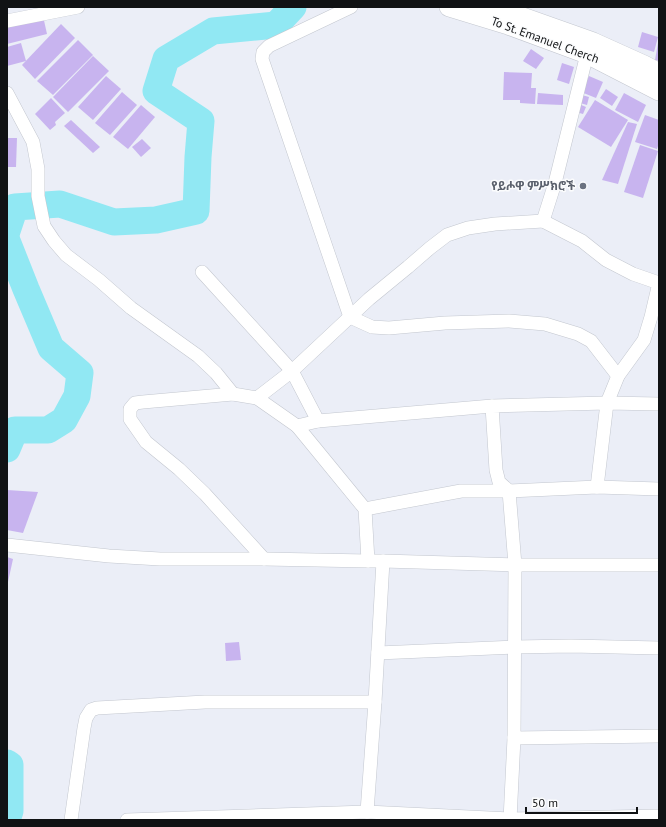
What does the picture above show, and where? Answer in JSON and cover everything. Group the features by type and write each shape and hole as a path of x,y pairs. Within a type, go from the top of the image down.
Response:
{"main road":[{"name":"To St. Emanuel Cherch","path":"449,7 587,54 659,91"},
{"name":"To St. Emanuel Cherch","path":"494,7 593,42 659,73"}],"street":[{"path":"7,21 78,7"},
{"path":"350,7 269,46 263,52 262,60 350,317 372,327 389,328 445,323 509,321 545,324 578,334 591,341 618,376"},
{"path":"543,221 555,183 587,54"},
{"path":"7,92 33,142 38,169 38,196 44,226 54,241 66,255 99,280 131,308 198,356 216,373 234,394"},
{"path":"257,398 292,371 369,298 447,235 468,228 495,224 543,221 582,241 606,260 633,274 659,283 644,340 618,376 607,403 597,487"},
{"path":"202,272 292,371 318,421"},
{"path":"264,559 205,494 179,469 146,442 130,419 130,409 135,403 234,394 257,398 297,426 365,509 368,561"},
{"path":"297,426 318,421 492,406 607,403 659,404"},
{"path":"492,406 496,470 499,482 509,491 516,565 514,738 511,819"},
{"path":"365,509 461,492 597,487 659,489"},
{"path":"7,545 109,556 160,559 384,561 516,565 659,565"},
{"path":"367,812 376,702 384,561"},
{"path":"378,653 571,646 659,648"},
{"path":"71,820 84,728 86,718 91,710 97,708 205,702 376,702"},
{"path":"514,738 659,736"},
{"path":"127,820 367,812 511,819 659,816"}],"building":[{"path":"43,16 47,34 7,44 7,25"},
{"path":"61,24 75,38 35,79 22,65"},
{"path":"642,32 658,37 654,52 638,47"},
{"path":"78,40 93,55 53,95 37,81"},
{"path":"21,43 26,61 7,66 7,47"},
{"path":"659,43 659,61 655,60"},
{"path":"531,49 544,58 536,69 523,61"},
{"path":"93,56 109,71 68,112 53,97"},
{"path":"562,63 574,67 569,84 557,80"},
{"path":"504,72 532,73 531,88 536,88 535,104 520,103 520,100 503,100"},
{"path":"106,76 121,89 93,120 78,107"},
{"path":"589,76 603,82 596,98 581,92"},
{"path":"606,89 618,97 612,106 600,98"},
{"path":"122,92 137,105 110,135 95,123"},
{"path":"538,93 563,95 563,105 537,104"},
{"path":"624,93 646,105 638,122 615,110"},
{"path":"582,95 589,97 587,105 580,103"},
{"path":"51,98 65,113 55,122 56,125 50,130 35,114"},
{"path":"595,100 628,120 611,147 578,127"},
{"path":"579,104 586,107 583,114 576,112"},
{"path":"141,105 155,117 128,149 113,137"},
{"path":"645,115 659,120 659,143 657,149 635,142"},
{"path":"71,120 100,147 93,153 64,126"},
{"path":"628,122 637,124 618,184 602,180"},
{"path":"7,138 17,138 16,167 7,167"},
{"path":"142,139 151,148 141,157 132,147"},
{"path":"640,145 658,151 643,198 624,192"},
{"path":"7,490 38,492 23,533 7,530"},
{"path":"7,557 13,559 8,582 7,582"},
{"path":"239,642 241,660 226,661 225,643"}],"waterway":[{"path":"7,231 15,207 60,204 114,222 156,220 196,211 201,121 156,91 166,59 213,31 276,25 293,7"},
{"path":"7,241 51,348 80,373 77,396 64,420 48,430 15,430 7,449"},
{"path":"7,763 10,765 10,811 7,820"}],"place":[{"name":"የይሖዋ ምሥክሮች","path":"583,186"}]}
